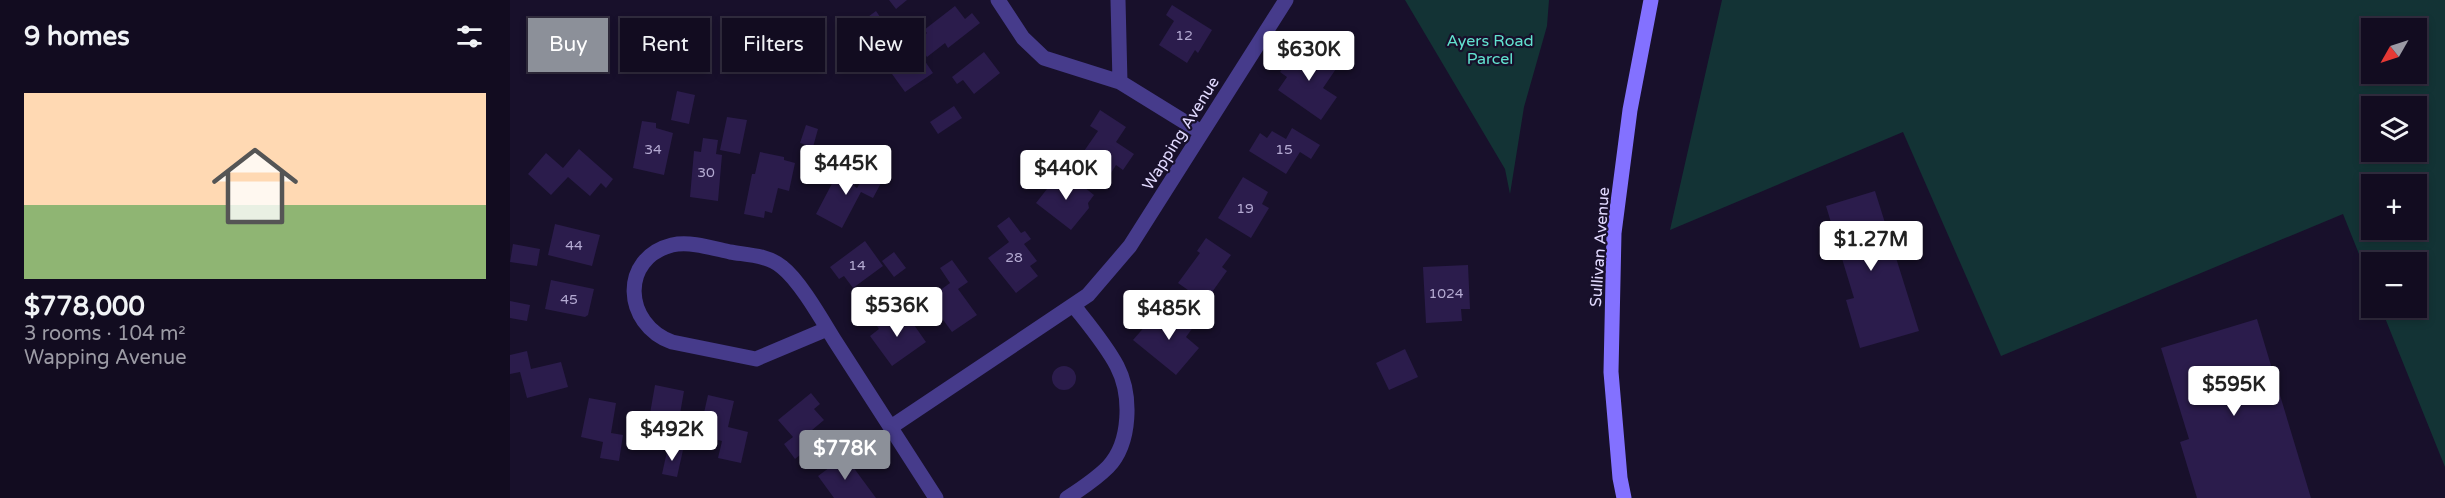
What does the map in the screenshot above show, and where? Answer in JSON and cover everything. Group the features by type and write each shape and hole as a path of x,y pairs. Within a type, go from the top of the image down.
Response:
{"main road":[{"name":"Sullivan Avenue","path":"1624,498 1620,478 1611,372 1614,233 1630,110 1651,0"}],"street":[{"path":"998,0 1023,38 1044,58 1120,82 1201,132"},
{"path":"1118,0 1120,82"},
{"name":"Wapping Avenue","path":"891,427 1088,295 1130,246 1286,0"},
{"path":"827,329 756,359 672,342 661,338 643,322 636,307 634,290 636,278 651,256 672,245 685,243 769,259 780,265 789,273 827,329 936,498"},
{"path":"1067,498 1100,473 1114,459 1123,438 1127,408 1126,391 1116,365 1074,306"}],"green space":[{"name":"Ayers Road Parcel","path":"1405,0 1549,0 1547,26 1524,107 1510,194 1505,169"},
{"path":"1722,0 2445,0 2445,467 2385,318 2427,318 2427,252 2361,252 2361,259 2343,214 2001,356 1903,132 1670,230"}],"building":[{"path":"889,0 907,0 896,9"},
{"path":"1172,5 1212,30 1198,53 1195,50 1187,63 1159,45 1174,21 1166,15"},
{"path":"955,6 965,19 972,13 980,23 948,48 945,43 927,57 924,53 924,35 927,33 924,30"},
{"path":"876,11 881,18 867,18"},
{"path":"1308,46 1338,66 1323,88 1337,97 1321,120 1278,90 1287,77 1280,72 1294,53 1300,57"},
{"path":"984,52 1000,73 974,94 963,80 957,84 952,77"},
{"path":"924,60 933,73 905,92 892,74 895,72 924,72"},
{"path":"677,91 695,95 689,124 671,120"},
{"path":"954,106 962,118 938,134 930,122"},
{"path":"1100,110 1126,127 1116,142 1134,154 1123,170 1116,165 1111,173 1082,154 1098,131 1090,126"},
{"path":"727,117 747,120 740,154 720,150"},
{"path":"642,121 656,123 656,128 673,133 664,175 633,168"},
{"path":"806,125 818,129 813,147 800,143"},
{"path":"1292,128 1320,145 1311,159 1300,152 1286,174 1249,151 1260,133 1267,138 1272,131 1286,139"},
{"path":"703,138 718,140 716,154 722,155 718,201 690,197 694,151 701,152"},
{"path":"579,149 613,179 606,188 601,183 590,196 568,177 551,195 528,174 546,153 563,168"},
{"path":"760,152 784,157 784,160 795,163 789,191 778,188 772,213 765,211 764,218 744,214 752,174 755,174"},
{"path":"851,164 863,170 854,186 857,188 865,174 881,183 873,198 861,192 842,228 816,214 836,176 843,180"},
{"path":"1069,175 1094,195 1088,203 1089,208 1071,230 1036,203 1054,180 1061,185"},
{"path":"1243,177 1268,192 1262,204 1269,208 1251,238 1218,218"},
{"path":"1875,191 1919,331 1860,348 1846,300 1854,298 1826,206"},
{"path":"1009,217 1021,233 1025,231 1031,239 1024,244 1037,261 1030,266 1038,276 1016,293 988,258 1009,242 997,226"},
{"path":"555,224 600,235 592,266 548,255"},
{"path":"1206,238 1231,255 1222,267 1227,271 1205,302 1178,283 1200,253 1197,251"},
{"path":"865,241 883,266 853,288 844,276 839,279 830,267"},
{"path":"513,244 540,249 537,266 510,262"},
{"path":"894,252 906,268 894,277 882,261"},
{"path":"952,260 968,282 958,289 977,315 952,332 928,299 950,283 940,268"},
{"path":"1468,265 1470,309 1461,309 1462,321 1426,323 1423,267"},
{"path":"551,280 594,289 588,315 585,317 545,309"},
{"path":"510,301 530,305 527,321 510,318"},
{"path":"1171,308 1194,326 1186,337 1199,348 1176,375 1133,340 1147,324 1151,328"},
{"path":"889,313 896,323 907,315 926,342 892,366 870,336 879,329 875,323"},
{"path":"2257,319 2311,498 2197,498 2180,442 2189,439 2161,348"},
{"path":"1405,349 1418,377 1389,390 1376,363"},
{"path":"527,351 531,369 561,362 568,387 527,398 520,372 510,374 510,355"},
{"path":"1064,366 1072,370 1076,378 1072,386 1064,390 1056,386 1052,378 1056,370"},
{"path":"655,385 684,391 677,431 648,425"},
{"path":"811,393 820,404 814,409 824,420 812,430 820,439 795,459 784,444 793,437 778,420"},
{"path":"708,395 734,401 728,427 748,432 741,463 718,458 722,441 699,435"},
{"path":"589,398 616,403 611,433 623,435 619,461 600,458 603,442 581,437"},
{"path":"668,447 683,450 677,477 662,474"},
{"path":"845,456 876,498 834,498 818,476"}]}
